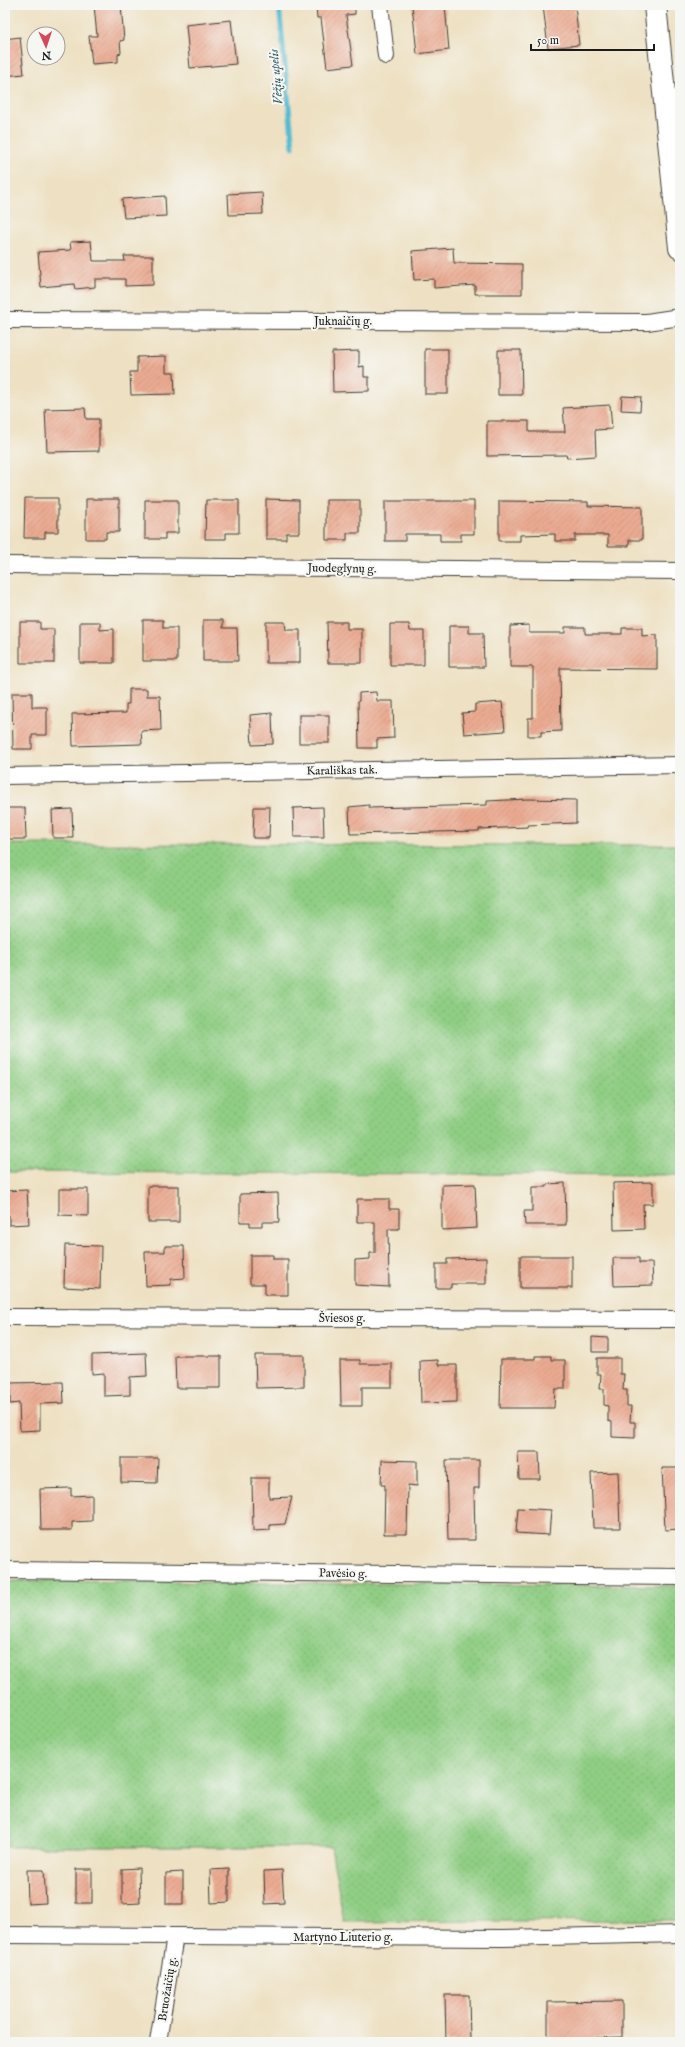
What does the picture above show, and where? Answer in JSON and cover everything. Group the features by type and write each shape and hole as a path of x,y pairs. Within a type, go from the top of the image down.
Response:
{"main road":[{"path":"655,5 680,248"}],"street":[{"path":"380,5 386,56"},
{"name":"Juknaičių g.","path":"5,320 647,322 680,317"},
{"name":"Juodeglynų g.","path":"5,565 680,571"},
{"name":"Karališkas tak.","path":"5,776 680,765"},
{"name":"Šviesos g.","path":"5,1317 680,1319"},
{"name":"Pavėsio g.","path":"5,1570 680,1577"},
{"name":"Martyno Liuterio g.","path":"5,1935 503,1938 680,1934"},
{"name":"Bruožaičių g.","path":"158,2042 175,1936"}],"green space":[{"path":"5,844 680,845 680,1175 5,1172"},
{"path":"5,1581 680,1586 680,1920 344,1922 331,1847 5,1847"}],"building":[{"path":"94,5 121,5 124,40 120,41 121,53 118,54 118,62 92,64 89,36 97,36"},
{"path":"316,5 355,5 355,14 346,15 353,65 327,68 321,18 317,18"},
{"path":"412,5 445,5 449,50 417,54"},
{"path":"543,5 575,5 579,45 548,48"},
{"path":"231,20 236,64 190,68 186,25"},
{"path":"20,37 24,74 5,76 5,39"},
{"path":"262,192 263,214 229,215 228,194"},
{"path":"165,196 166,216 124,218 122,199"},
{"path":"91,241 93,261 125,261 124,256 153,256 153,285 125,286 125,279 95,279 95,287 75,289 74,284 41,287 38,252 71,250 70,242"},
{"path":"453,248 454,263 522,264 522,294 475,294 475,285 434,288 434,279 414,280 412,251"},
{"path":"425,349 448,349 448,394 425,394"},
{"path":"498,350 521,350 522,395 498,395"},
{"path":"359,351 359,367 364,366 364,377 369,377 369,391 333,392 332,352"},
{"path":"166,356 166,372 174,372 175,394 131,395 130,372 137,372 137,357"},
{"path":"622,396 641,397 640,411 621,410"},
{"path":"610,405 612,429 595,430 596,456 567,458 566,455 487,456 487,421 529,421 529,432 565,432 563,408"},
{"path":"85,408 86,419 99,419 99,451 47,452 45,409"},
{"path":"25,498 58,498 58,532 45,532 45,538 24,538"},
{"path":"86,499 119,499 119,532 106,532 106,539 86,539"},
{"path":"266,499 299,500 299,533 286,533 286,539 266,539"},
{"path":"145,500 178,500 178,533 165,533 165,539 145,539"},
{"path":"206,500 239,500 239,533 226,533 226,539 205,539"},
{"path":"326,500 360,500 360,533 347,533 347,540 326,540"},
{"path":"385,501 474,501 474,534 461,534 461,541 440,541 440,534 405,534 405,541 385,541"},
{"path":"499,501 588,502 588,506 642,507 642,540 629,540 629,546 608,546 608,535 575,535 575,541 555,541 555,534 520,535 520,541 499,541"},
{"path":"143,620 163,620 163,628 177,628 177,661 143,661"},
{"path":"203,620 223,620 223,628 237,628 238,661 203,661"},
{"path":"20,622 40,622 40,629 54,629 54,663 20,663"},
{"path":"80,622 100,622 100,630 114,629 114,663 80,663"},
{"path":"266,622 285,622 286,630 300,630 300,663 266,663"},
{"path":"327,622 347,622 347,629 362,629 362,663 328,663"},
{"path":"390,624 409,624 410,631 424,631 424,665 390,665"},
{"path":"529,625 529,633 565,633 565,627 585,627 585,634 622,634 622,628 642,628 642,636 657,635 657,669 560,668 561,731 541,732 541,736 528,736 528,718 533,718 533,667 510,667 510,626"},
{"path":"449,626 469,626 469,633 483,633 484,667 449,667"},
{"path":"129,689 147,689 147,696 160,696 161,730 141,731 142,744 73,746 72,714 126,713 126,704 129,704"},
{"path":"376,692 377,701 393,701 394,738 377,739 377,748 359,748 359,693"},
{"path":"12,693 32,693 32,707 47,707 47,735 32,735 32,749 13,749"},
{"path":"502,702 505,731 464,734 462,713 475,712 475,704"},
{"path":"272,713 273,744 252,745 250,715"},
{"path":"299,715 329,715 329,743 299,743"},
{"path":"528,799 576,800 576,823 479,829 479,831 350,834 349,807 369,805 369,808 487,805 487,801"},
{"path":"254,807 270,807 269,838 253,838"},
{"path":"323,807 324,837 294,837 293,808"},
{"path":"5,808 25,808 26,839 7,839"},
{"path":"72,809 73,838 53,838 52,810"},
{"path":"653,1182 653,1204 643,1204 644,1229 614,1230 613,1183"},
{"path":"565,1183 566,1225 525,1225 524,1211 532,1211 532,1187 547,1187 547,1184"},
{"path":"475,1184 477,1228 442,1230 442,1185"},
{"path":"148,1186 179,1186 179,1222 148,1222"},
{"path":"59,1189 88,1189 88,1216 59,1215"},
{"path":"27,1190 29,1224 9,1225 9,1215 5,1216 5,1191"},
{"path":"278,1193 279,1222 262,1222 262,1226 250,1226 250,1222 240,1222 240,1194"},
{"path":"357,1199 389,1199 389,1209 399,1209 399,1229 388,1229 389,1287 355,1285 355,1260 370,1259 370,1253 375,1253 375,1222 357,1222"},
{"path":"65,1245 101,1246 100,1289 64,1287"},
{"path":"165,1246 184,1246 185,1278 171,1279 171,1285 146,1286 145,1252 165,1252"},
{"path":"250,1255 273,1255 273,1259 288,1259 288,1295 265,1295 265,1284 250,1284"},
{"path":"520,1256 572,1256 572,1288 520,1288"},
{"path":"486,1258 486,1284 451,1284 451,1288 436,1288 436,1264 447,1264 447,1259"},
{"path":"613,1258 639,1258 639,1263 652,1263 653,1285 614,1286"},
{"path":"592,1337 608,1338 608,1352 592,1352"},
{"path":"146,1353 147,1376 130,1377 130,1395 104,1396 104,1373 92,1374 92,1355"},
{"path":"255,1355 304,1355 304,1387 256,1388"},
{"path":"175,1356 221,1356 221,1388 176,1388"},
{"path":"535,1356 551,1356 551,1360 565,1360 565,1389 555,1389 554,1408 500,1408 501,1359 535,1359"},
{"path":"597,1358 620,1358 620,1374 624,1374 623,1390 627,1390 627,1406 631,1406 630,1422 635,1422 635,1438 612,1437 612,1422 608,1421 608,1406 604,1405 604,1389 600,1389 601,1374 597,1374"},
{"path":"340,1360 360,1360 360,1364 392,1364 392,1387 362,1387 362,1406 341,1406"},
{"path":"438,1360 438,1365 457,1365 457,1402 421,1403 420,1361"},
{"path":"63,1382 64,1403 40,1404 40,1430 20,1431 19,1403 10,1404 10,1383"},
{"path":"518,1452 539,1452 540,1479 519,1479"},
{"path":"121,1458 158,1458 157,1483 121,1482"},
{"path":"382,1460 417,1461 417,1486 408,1485 407,1534 384,1534 385,1485 381,1485"},
{"path":"446,1460 479,1460 479,1488 474,1488 475,1540 448,1540"},
{"path":"662,1468 680,1468 680,1529 665,1530"},
{"path":"618,1472 620,1528 593,1528 591,1473"},
{"path":"252,1478 269,1478 269,1498 292,1497 285,1524 270,1525 270,1530 253,1531"},
{"path":"71,1488 71,1496 92,1495 92,1521 72,1522 72,1530 41,1530 40,1489"},
{"path":"518,1508 551,1510 549,1535 516,1533"},
{"path":"139,1868 140,1903 122,1904 122,1869"},
{"path":"76,1869 92,1869 92,1903 76,1903"},
{"path":"229,1869 229,1902 211,1903 210,1870"},
{"path":"27,1870 44,1870 46,1903 28,1904"},
{"path":"282,1870 284,1903 265,1904 264,1871"},
{"path":"183,1872 183,1904 166,1904 166,1873"},
{"path":"445,1995 469,1995 470,2042 446,2042"},
{"path":"622,2001 622,2037 594,2038 594,2042 548,2042 548,2002"}],"waterway":[{"name":"Vėžių upelis","path":"279,5 293,147"}]}
